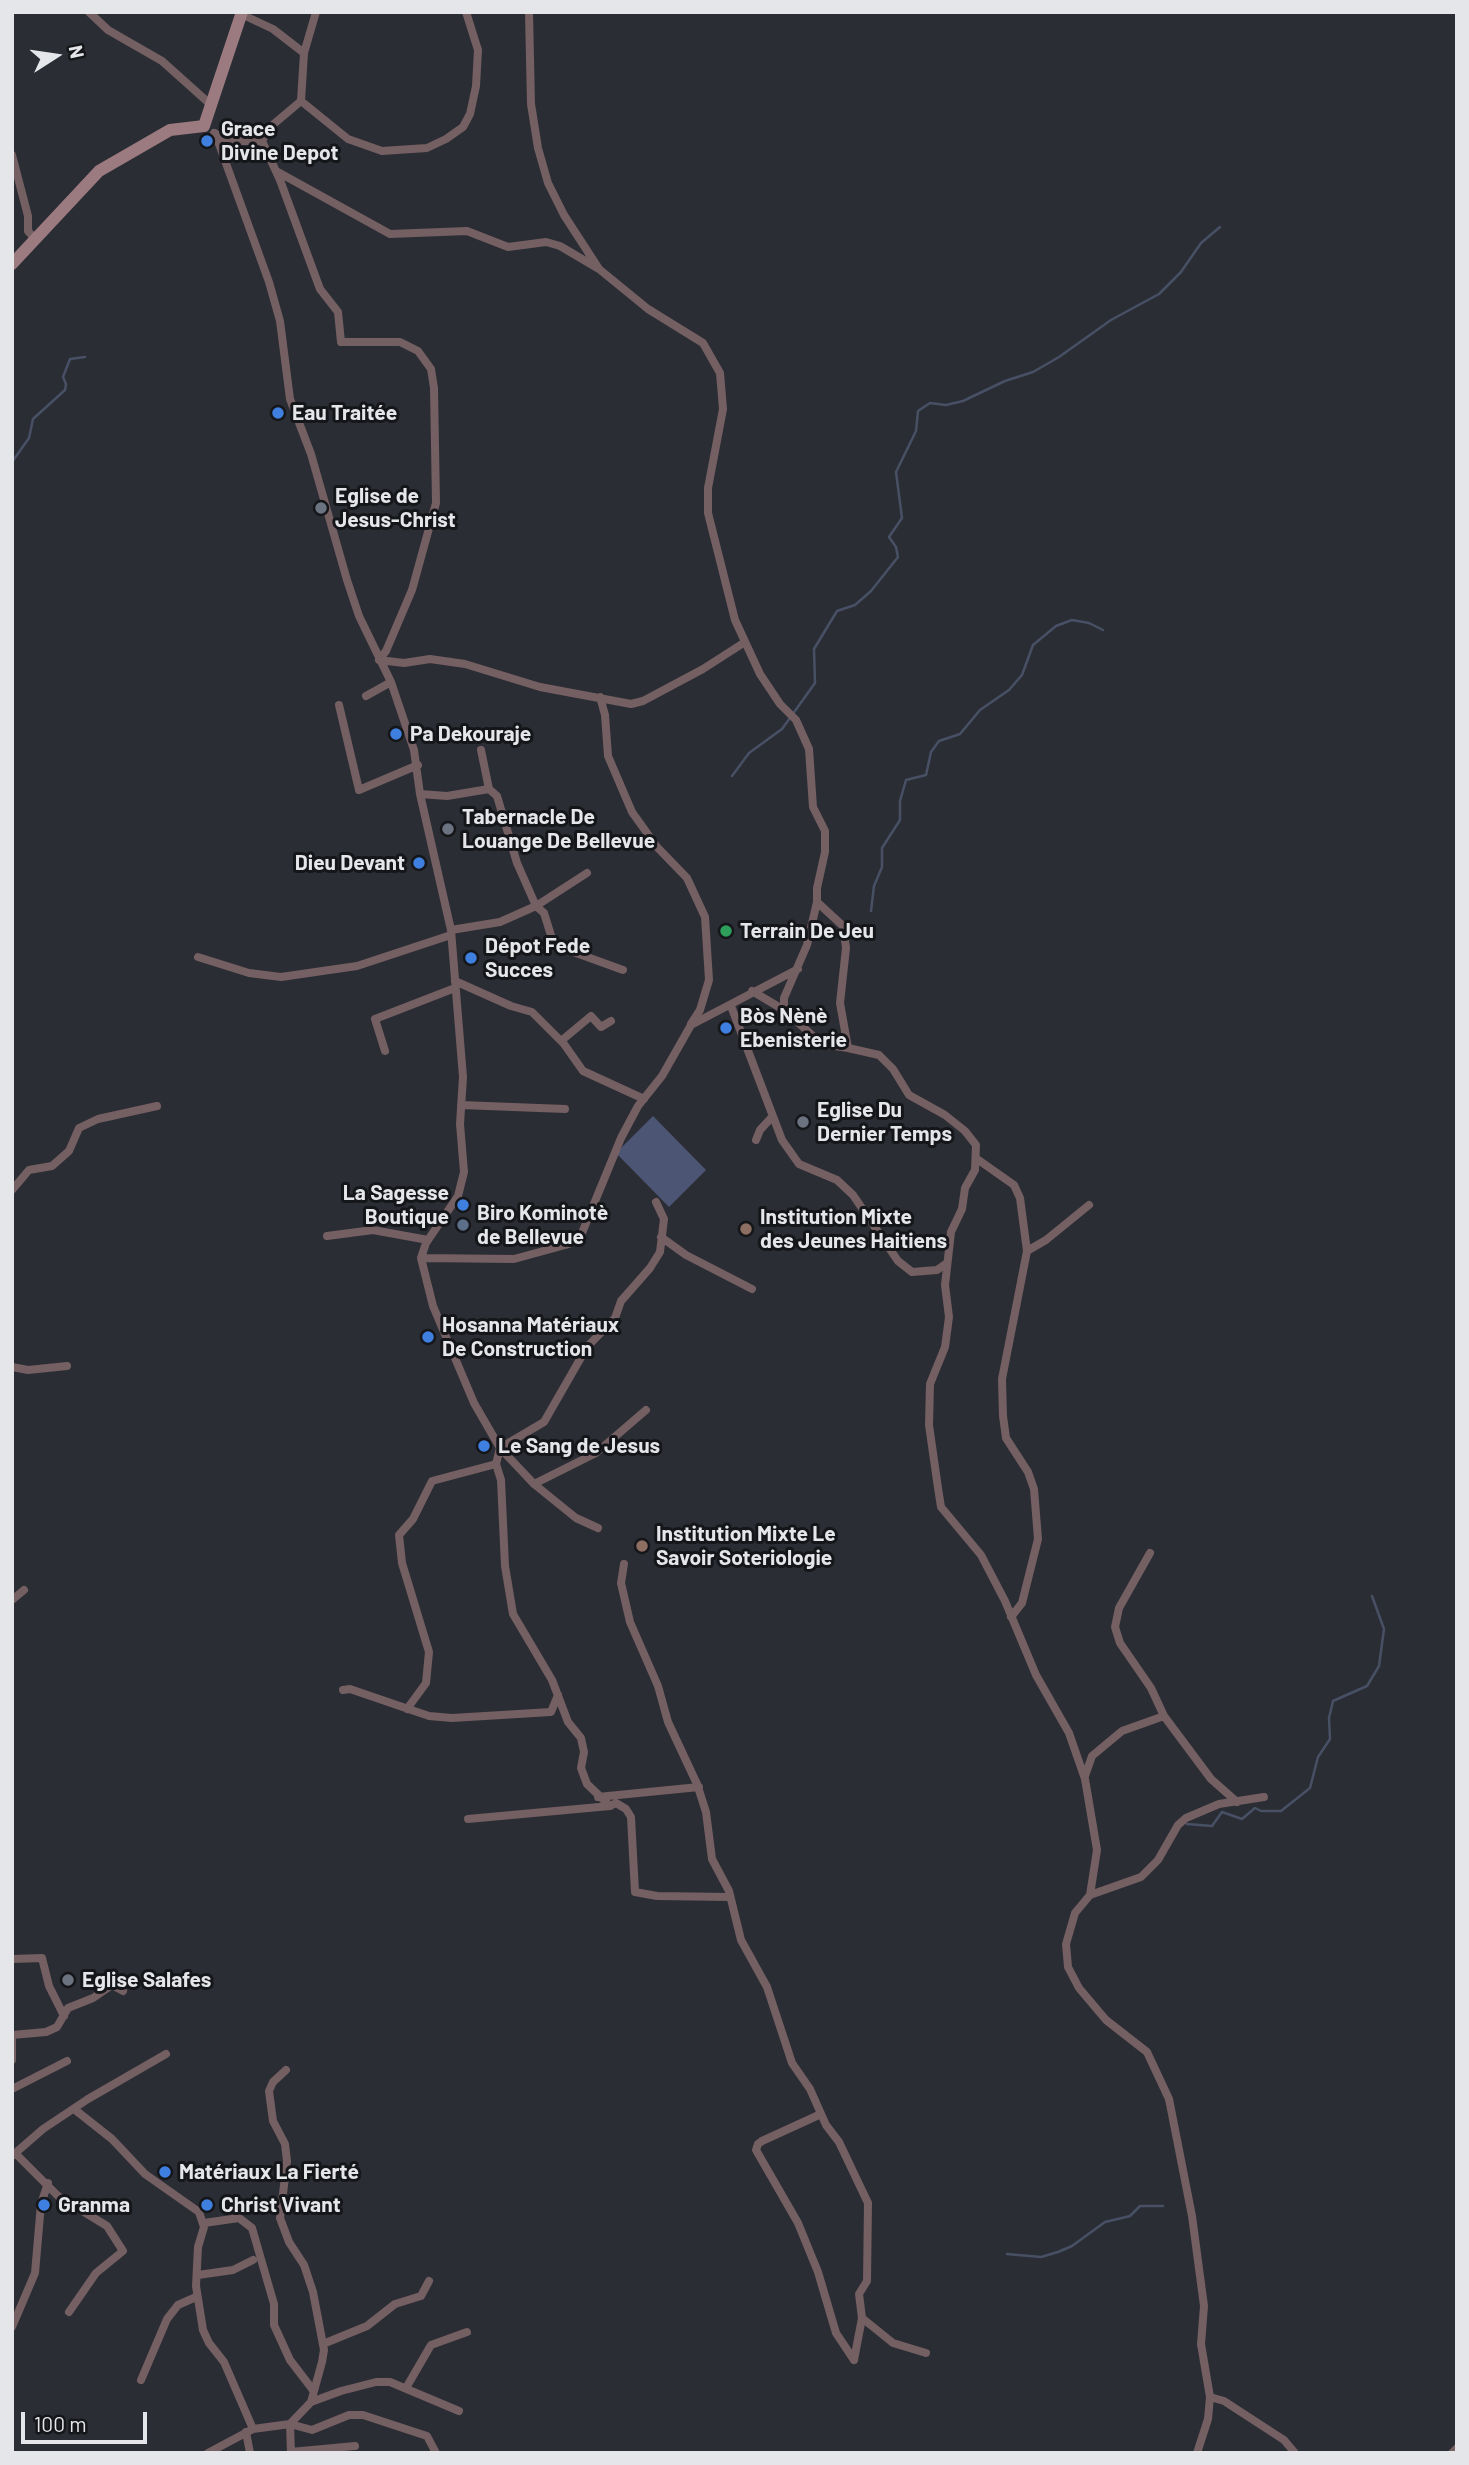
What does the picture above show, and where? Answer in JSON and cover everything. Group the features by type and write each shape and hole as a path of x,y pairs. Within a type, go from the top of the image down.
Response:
{"street":[{"path":"89,12 108,30 162,61 210,104"},
{"path":"262,141 269,128 301,101 304,53 316,12"},
{"path":"301,101 348,139 382,151 427,148 446,139 463,127 470,114 476,86 478,50 466,12"},
{"path":"529,12 531,104 548,183 598,269"},
{"path":"304,53 273,29 241,13 210,104 209,130 269,282 280,321 290,399 312,454 354,602 391,682 418,765 420,794 451,932 463,1077 461,1105 464,1172 458,1196 428,1240 421,1258 433,1306 456,1363 500,1448 534,1484 576,1518 598,1528"},
{"path":"12,264 99,171 117,158 170,131 209,130 230,141 262,141"},
{"path":"262,141 320,289 338,312 341,342 400,342 418,351 431,369 434,388 436,503 412,590 386,651 379,660"},
{"path":"12,155 28,216 28,231 35,239"},
{"path":"276,171 390,234 467,231 508,247 546,242 560,246 598,269 648,309 703,343 720,373 723,409 708,488 708,513 735,620 769,688 796,720 809,749 813,807 825,831 825,852 817,888 817,902 798,970 784,998 783,1010"},
{"path":"379,660 404,663 430,659 464,664 540,687 631,704 643,701 703,670 745,642"},
{"path":"366,696 391,682"},
{"path":"421,1258 514,1259 569,1244 582,1233 621,1138 644,1099 662,1076 700,1010 709,980 705,917 687,878 657,847 632,812 608,756 605,715 600,697"},
{"path":"339,705 359,790 418,765"},
{"path":"481,750 489,789 497,796 517,863 536,906 544,913 554,945 623,970"},
{"path":"420,794 447,796 489,789"},
{"path":"198,957 249,973 281,977 317,974 357,966 451,932 500,922 536,906 587,873"},
{"path":"817,902 843,926 846,948 840,1003 849,1048"},
{"path":"691,1025 731,1006 752,991 798,970"},
{"path":"386,1051 374,1019 455,984 533,1012 561,1041 583,1071 644,1099"},
{"path":"752,991 783,1010 822,1044 879,1055 893,1069 909,1095 945,1115 965,1130 976,1145 977,1158 951,1232 945,1285 949,1317 944,1347 930,1384 929,1425 938,1488 941,1507 981,1555 1026,1645 1036,1675 1069,1733 1085,1779 1097,1850 1090,1895"},
{"path":"731,1006 772,1117 782,1140 799,1164 837,1180 853,1195 898,1261 912,1272 937,1270 947,1263"},
{"path":"561,1041 591,1016 601,1027 611,1021"},
{"path":"461,1105 565,1109"},
{"path":"12,1191 29,1170 52,1166 69,1151 79,1128 84,1125 157,1106"},
{"path":"756,1140 760,1130 772,1117"},
{"path":"977,1158 1014,1185 1020,1198 1027,1251 1002,1379 1003,1416 1006,1438 1028,1472 1034,1489 1038,1539 1022,1603 1011,1617"},
{"path":"610,1806 587,1784 581,1768 584,1752 580,1738 568,1722 558,1695 513,1614 505,1566 501,1480 496,1464 500,1448 544,1422 587,1347 615,1318 621,1301 650,1268 660,1252 664,1219 656,1202"},
{"path":"1027,1251 1046,1240 1089,1205"},
{"path":"327,1236 373,1230 428,1240"},
{"path":"661,1237 687,1255 752,1289"},
{"path":"12,1367 28,1370 67,1366"},
{"path":"534,1484 596,1453 646,1410"},
{"path":"407,1709 426,1683 429,1652 402,1563 399,1535 413,1519 432,1481 496,1464"},
{"path":"1150,1553 1119,1608 1115,1627 1121,1643 1151,1688 1164,1716 1211,1779 1237,1802"},
{"path":"624,1564 621,1590 630,1622 658,1686 668,1722 699,1787 706,1812 712,1859 730,1897 741,1940 767,1987 792,2063 810,2089 821,2114 839,2142 868,2203 867,2281 859,2294 862,2318 854,2360 832,2325 818,2272 798,2223 756,2150 758,2144 821,2114"},
{"path":"12,1600 24,1590"},
{"path":"343,1690 350,1689 429,1716 452,1718 551,1712 558,1695"},
{"path":"1085,1779 1092,1756 1104,1744 1122,1731 1164,1716"},
{"path":"598,1797 699,1787"},
{"path":"1197,2453 1208,2419 1210,2397 1201,2344 1204,2306 1192,2216 1169,2099 1147,2052 1106,2020 1079,1988 1068,1967 1066,1944 1075,1913 1090,1895 1141,1877 1158,1860 1178,1825 1186,1818 1219,1804 1264,1797"},
{"path":"468,1819 610,1806 617,1803 626,1808 631,1817 635,1892 657,1896 730,1897"},
{"path":"12,1959 42,1958 49,1986 64,2016"},
{"path":"12,2056 12,2037 46,2032 57,2027 68,2008 93,1998 112,1985 123,1991"},
{"path":"69,2312 96,2273 123,2251 107,2226 58,2196 48,2183 14,2155 43,2129 166,2054"},
{"path":"12,2089 66,2061"},
{"path":"286,2070 273,2082 269,2091 273,2121 285,2144 287,2161 280,2218 289,2242 304,2265 313,2292 323,2344 322,2362 311,2402"},
{"path":"74,2109 112,2139 142,2171 194,2206 204,2223 198,2247 196,2297 209,2343 224,2362 250,2431 250,2453"},
{"path":"12,2327 35,2273 41,2204 48,2183"},
{"path":"204,2223 239,2218 252,2228 274,2304 274,2325 290,2360 313,2390"},
{"path":"198,2275 233,2270 253,2260"},
{"path":"323,2344 367,2326 395,2304 421,2296 429,2281"},
{"path":"141,2380 167,2319 178,2305 196,2297"},
{"path":"862,2318 893,2343 926,2353"},
{"path":"406,2388 431,2345 467,2332"},
{"path":"355,2446 291,2453 290,2424 311,2402 376,2382 406,2388 459,2411"},
{"path":"1210,2397 1224,2401 1284,2440 1295,2453"},
{"path":"209,2453 250,2431 290,2424 312,2430 349,2415 363,2414 427,2435 436,2453"},
{"path":"1452,2453 1457,2448"}],"shaded area":[{"path":"653,1116 706,1170 669,1207 616,1153"}],"waterway":[{"path":"732,776 749,753 782,729 815,683 814,649 837,611 855,605 871,591 898,557 896,547 889,537 902,518 896,472 916,431 918,411 930,403 946,405 963,401 1005,381 1033,372 1059,357 1111,320 1159,294 1181,272 1201,243 1220,227"},
{"path":"12,462 29,438 33,419 65,390 63,377 70,359 85,357"},
{"path":"871,911 874,886 882,867 882,848 900,820 900,801 906,780 926,775 931,752 939,741 960,734 980,710 1009,690 1022,675 1033,645 1056,626 1072,620 1089,623 1103,630"},
{"path":"1187,1824 1212,1826 1222,1812 1242,1819 1255,1808 1261,1811 1281,1811 1310,1788 1318,1757 1330,1739 1329,1718 1333,1701 1367,1686 1379,1666 1384,1629 1372,1596"},
{"path":"1007,2254 1041,2257 1058,2252 1072,2246 1105,2222 1130,2216 1140,2206 1163,2206"}],"place":[{"name":"Grace Divine Depot","path":"207,141"},
{"name":"Eau Traitée","path":"278,413"},
{"name":"Eglise de Jesus-Christ","path":"321,508"},
{"name":"Pa Dekouraje","path":"396,734"},
{"name":"Tabernacle De Louange De Bellevue","path":"448,829"},
{"name":"Dieu Devant","path":"419,863"},
{"name":"Terrain De Jeu","path":"726,931"},
{"name":"Dépot Fede Succes","path":"471,958"},
{"name":"Bòs Nènè Ebenisterie","path":"726,1028"},
{"name":"Eglise Du Dernier Temps","path":"803,1122"},
{"name":"La Sagesse Boutique","path":"463,1205"},
{"name":"Biro Kominotè de Bellevue","path":"463,1225"},
{"name":"Institution Mixte des Jeunes Haitiens","path":"746,1229"},
{"name":"Hosanna Matériaux De Construction","path":"428,1337"},
{"name":"Le Sang de Jesus","path":"484,1446"},
{"name":"Institution Mixte Le Savoir Soteriologie","path":"642,1546"},
{"name":"Eglise Salafes","path":"68,1980"},
{"name":"Matériaux La Fierté","path":"165,2172"},
{"name":"Granma","path":"44,2205"},
{"name":"Christ Vivant","path":"207,2205"}]}
